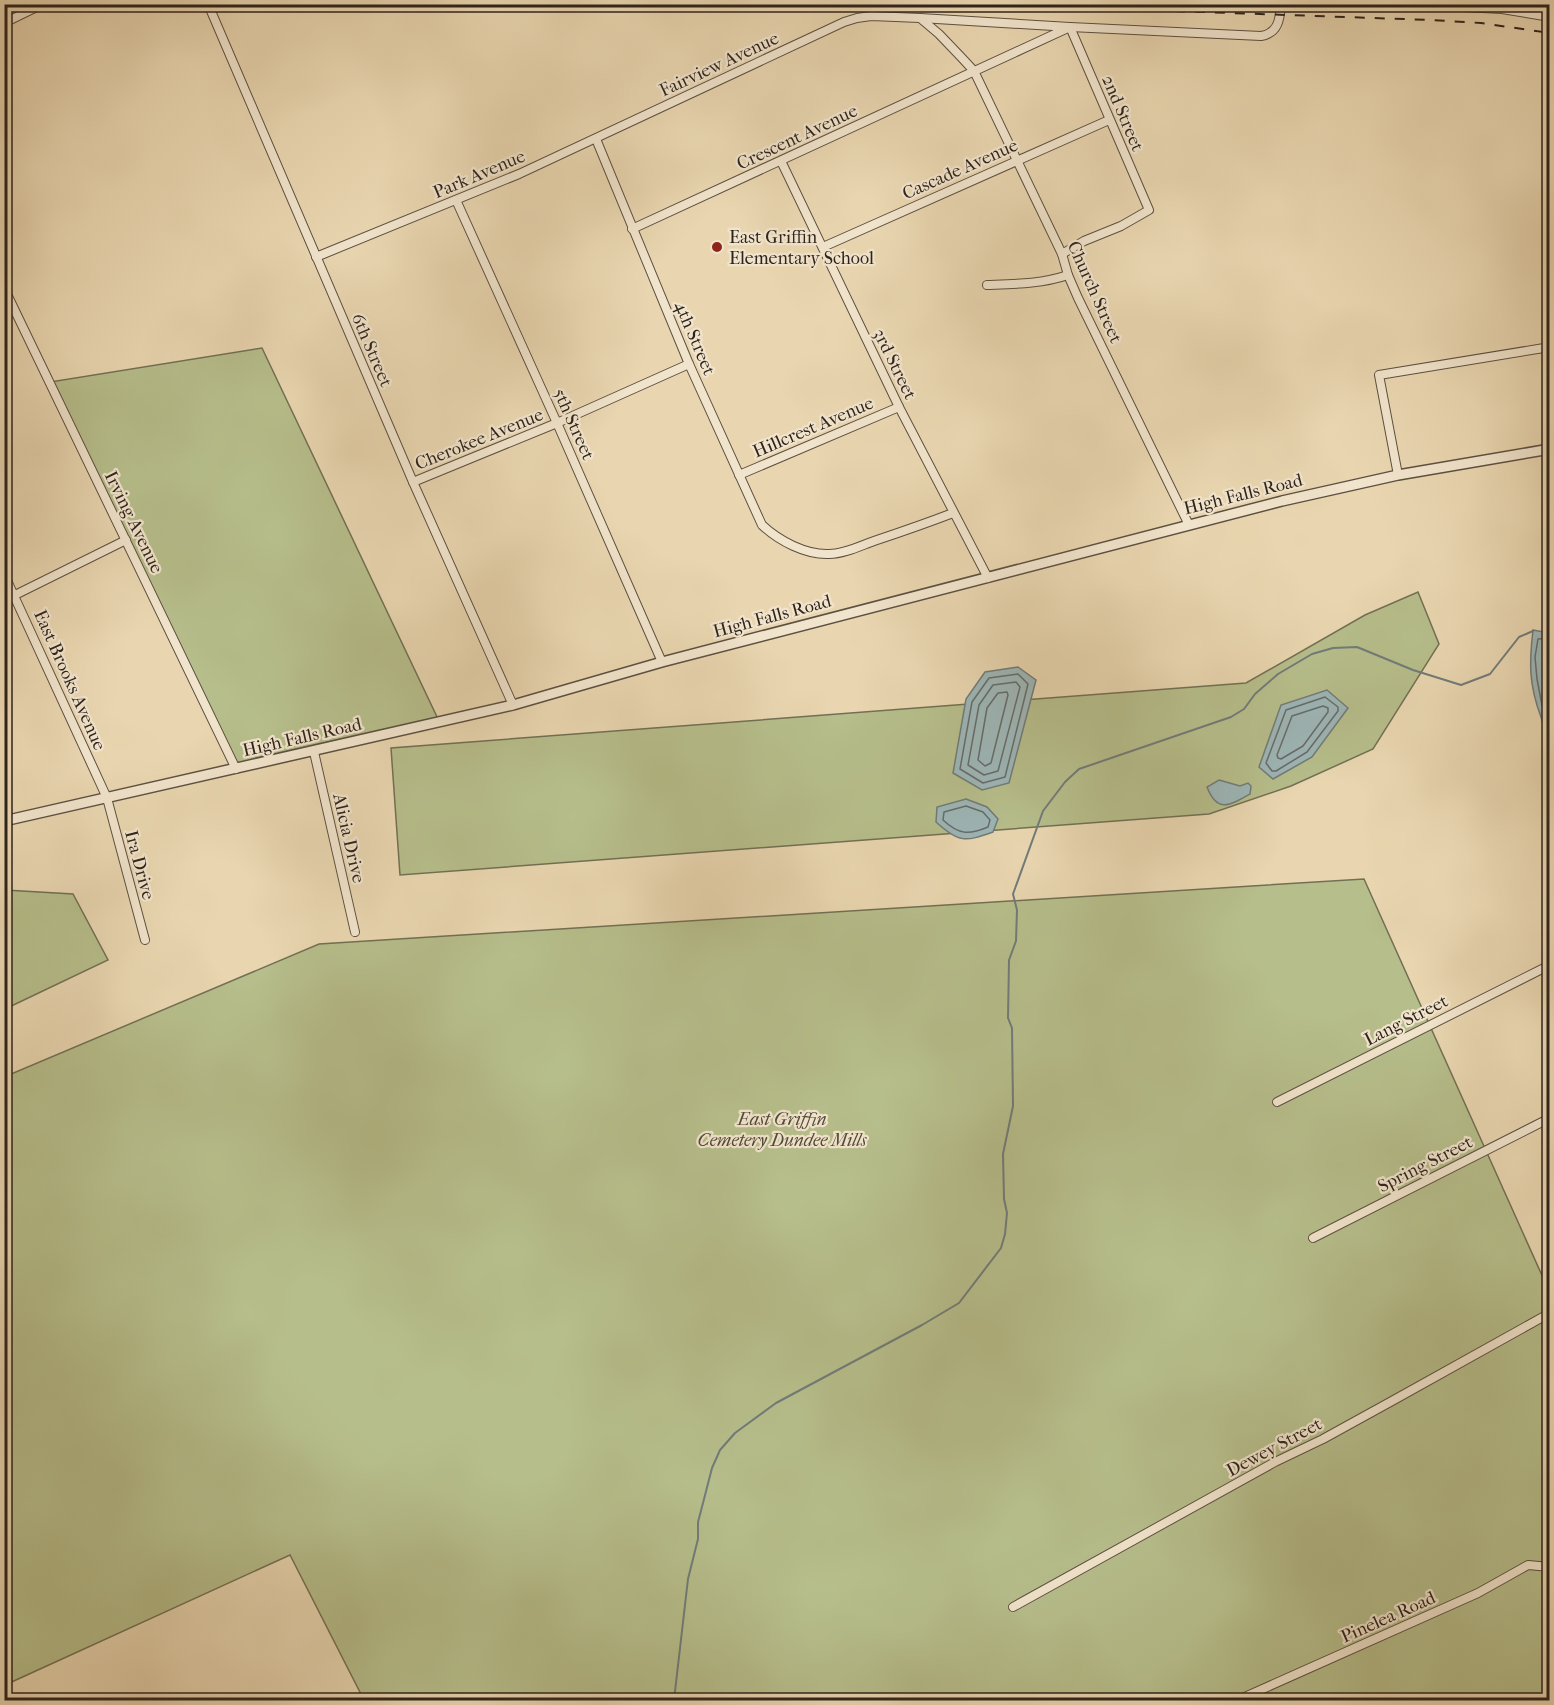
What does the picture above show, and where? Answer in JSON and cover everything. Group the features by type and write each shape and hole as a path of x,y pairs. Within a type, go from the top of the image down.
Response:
{"street":[{"path":"4,23 43,4"},
{"name":"6th Street","path":"208,4 413,482 513,705"},
{"path":"920,18 939,34 974,71 1070,27 1261,36 1273,32 1278,23 1281,4"},
{"path":"1404,4 1502,7 1550,17"},
{"name":"Fairview Avenue","path":"651,113 857,18 871,16 920,18 1070,27"},
{"name":"2nd Street","path":"1062,254 1149,210 1070,27"},
{"name":"Church Street","path":"974,71 1062,254 1068,275 1189,525"},
{"name":"Crescent Avenue","path":"632,229 974,71"},
{"name":"Park Avenue","path":"316,257 519,174 651,113"},
{"name":"Cascade Avenue","path":"823,247 1109,120"},
{"name":"4th Street","path":"596,139 689,364 762,525 781,540 809,551 829,554 848,551 953,513"},
{"name":"3rd Street","path":"781,161 899,407 988,578"},
{"name":"5th Street","path":"456,200 558,423 662,662"},
{"path":"987,285 1034,284 1068,275"},
{"name":"Irving Avenue","path":"4,288 236,769"},
{"path":"1398,475 1379,375 1550,347"},
{"name":"Cherokee Avenue","path":"413,482 558,423 689,364"},
{"name":"Hillcrest Avenue","path":"739,475 899,407"},
{"name":"High Falls Road","path":"4,821 513,705 662,662 1282,501 1398,475 1550,448"},
{"path":"15,595 126,540"},
{"name":"East Brooks Avenue","path":"4,574 107,798"},
{"name":"Alicia Drive","path":"314,752 355,932"},
{"name":"Ira Drive","path":"107,798 145,940"},
{"name":"Lang Street","path":"1276,1102 1550,965"},
{"name":"Spring Street","path":"1313,1238 1550,1118"},
{"name":"Dewey Street","path":"1013,1607 1550,1313"},
{"name":"Pinelea Road","path":"1238,1701 1478,1593 1528,1565 1550,1567"}],"green space":[{"path":"262,348 438,719 236,766 50,382"},
{"path":"1418,592 1439,644 1373,749 1291,786 1209,814 400,875 391,748 1246,683 1365,615"},
{"name":"East Griffin Cemetery Dundee Mills","path":"1364,879 1549,1291 1549,1700 364,1700 290,1555 5,1685 4,1077 319,944"},
{"path":"5,890 73,894 108,960 5,1009"}],"water":[{"path":"1533,630 1549,633 1549,738 1532,684"},
{"path":"1018,667 1036,680 1009,783 982,790 953,773 966,699 985,672"},
{"path":"1327,690 1348,708 1312,757 1273,779 1259,767 1281,705"},
{"path":"1219,780 1240,786 1248,783 1251,786 1250,794 1230,804 1219,804 1207,787"},
{"path":"966,799 987,807 998,819 993,832 976,838 963,839 951,834 936,822 937,807"}],"waterway":[{"path":"674,1700 688,1579 698,1539 698,1522 712,1468 720,1450 735,1433 776,1403 959,1303 1001,1248 1007,1213 1004,1199 1003,1154 1013,1106 1012,1028 1008,1018 1009,960 1016,941 1017,910 1013,894 1043,811 1065,782 1079,769 1231,717 1244,709 1255,694 1278,674 1312,654 1333,648 1357,647 1413,670 1461,685 1490,674 1519,637 1533,631"}],"railway":[{"path":"975,4 1430,20 1481,23 1550,33"}],"place":[{"name":"East Griffin Elementary School","path":"717,247"}]}
